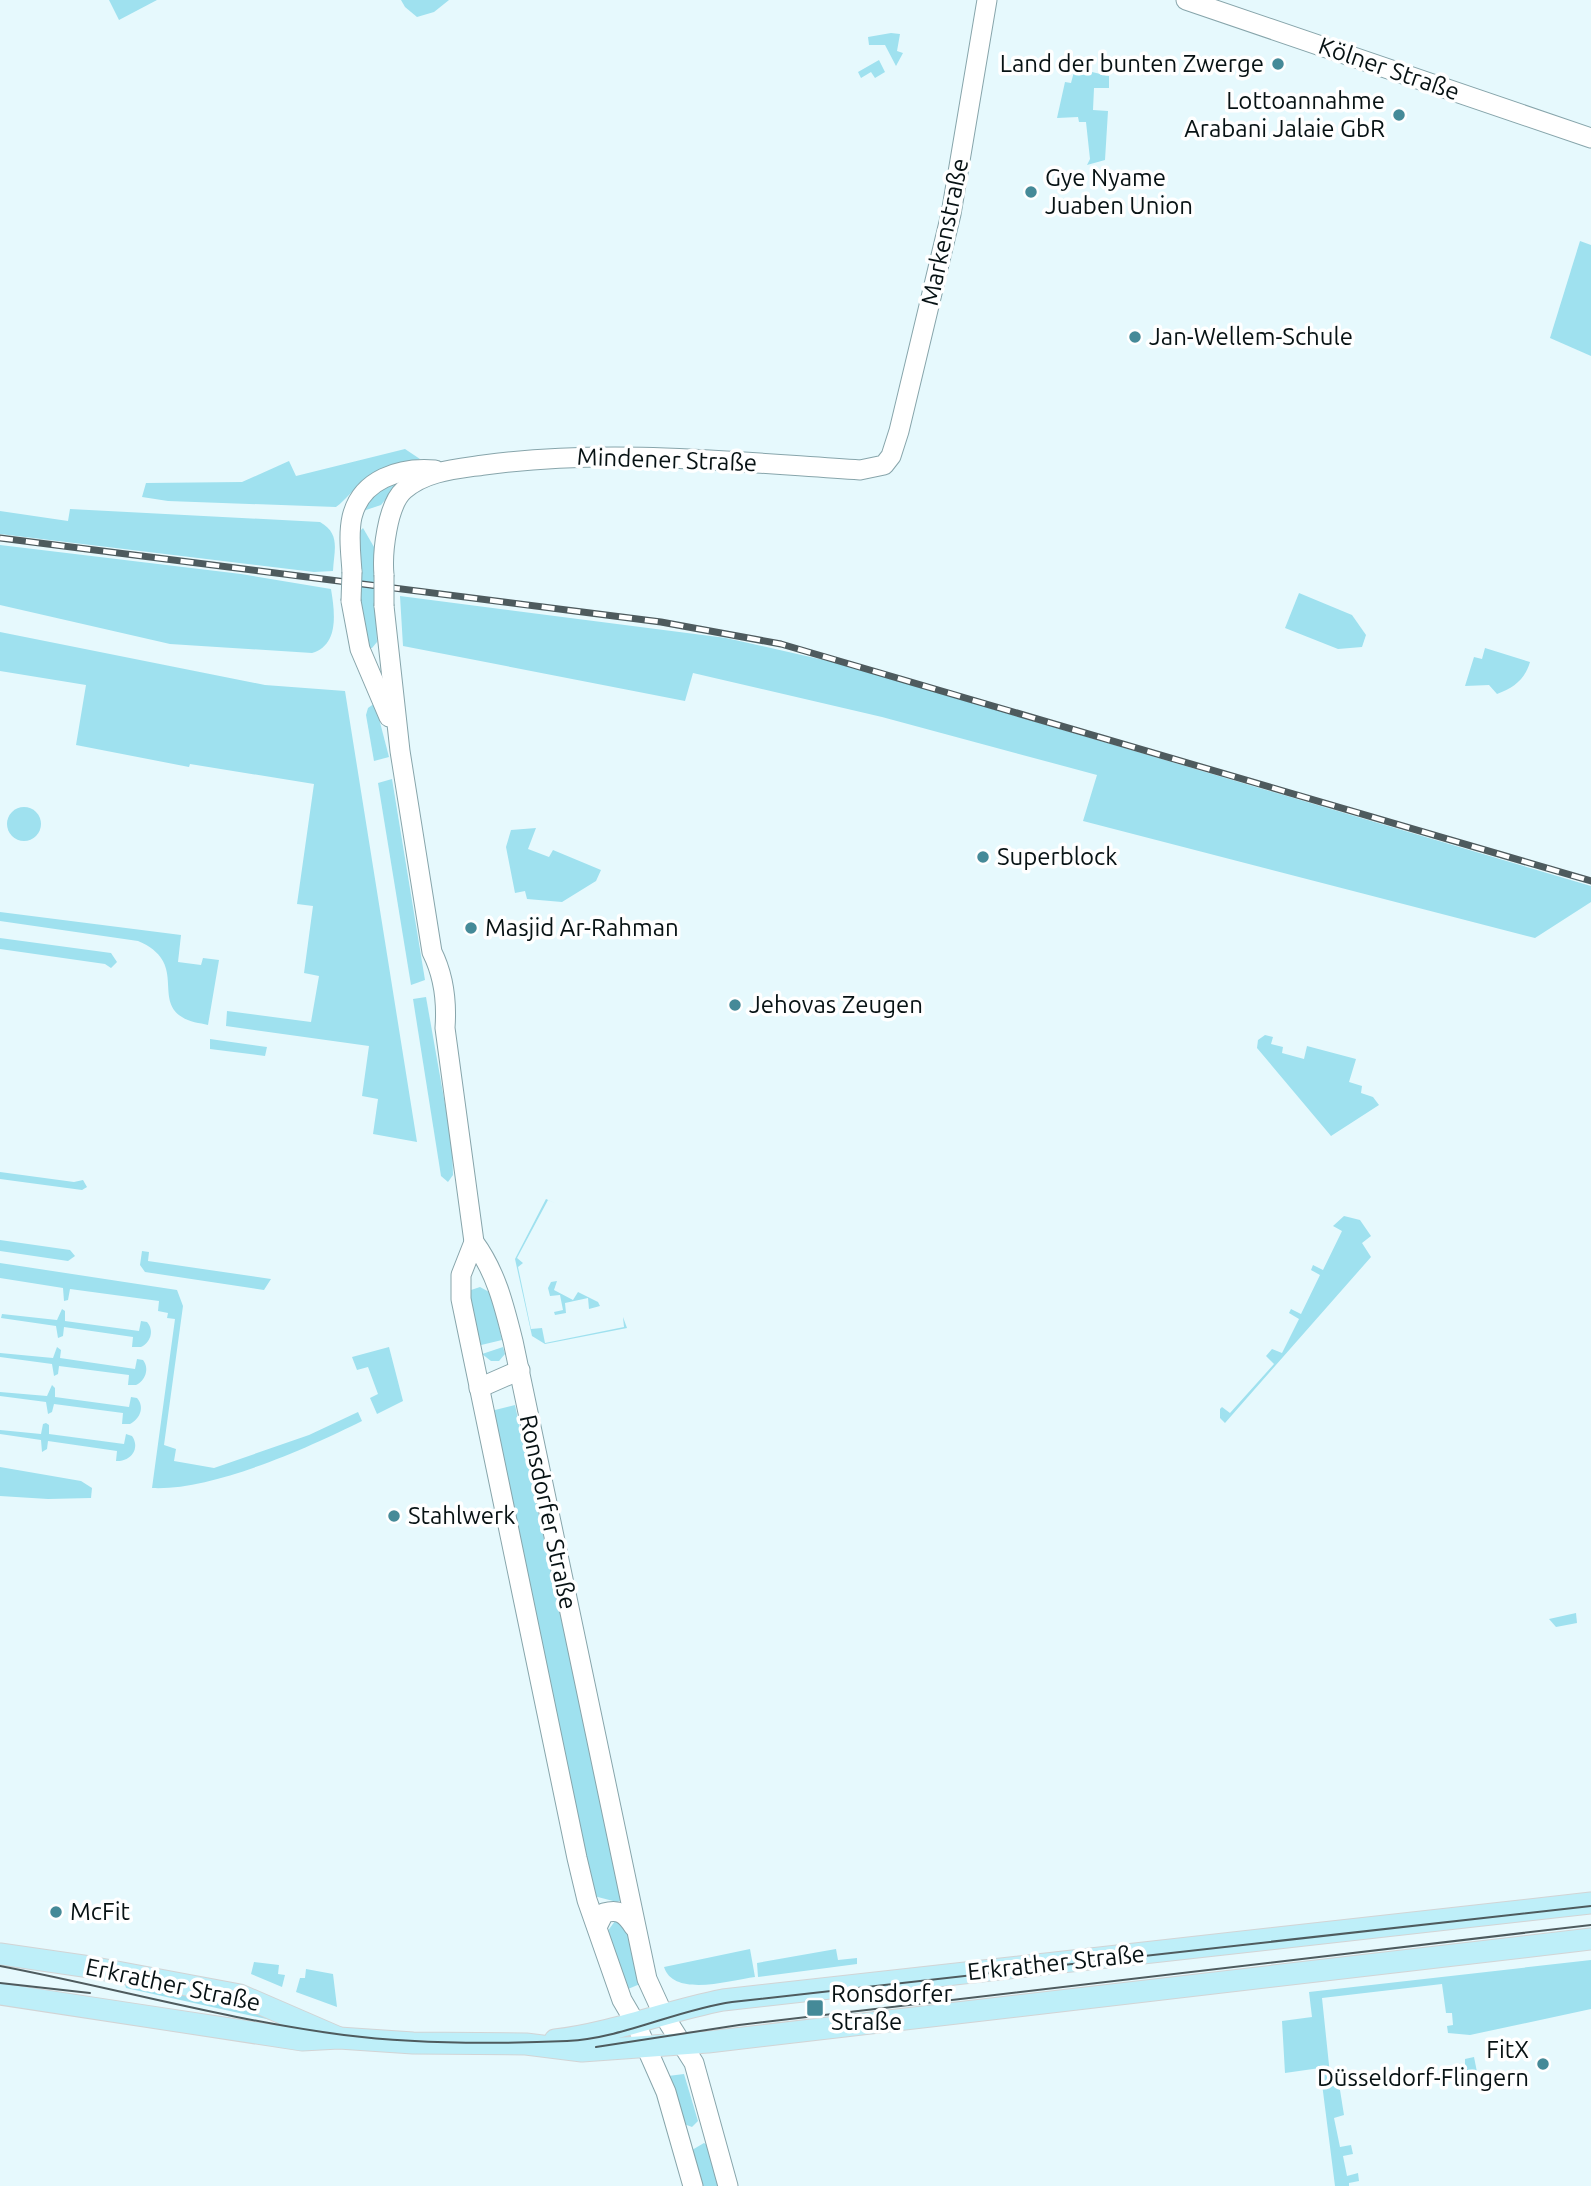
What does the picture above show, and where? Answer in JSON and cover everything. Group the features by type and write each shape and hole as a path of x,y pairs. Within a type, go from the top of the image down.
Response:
{"main road":[{"name":"Markenstraße","path":"888,460 899,431 951,214 987,0"},
{"name":"Kölner Straße","path":"1186,0 1591,138"},
{"name":"Mindener Straße","path":"352,519 362,495 386,477 410,470 444,471 579,456 661,457 860,470 879,467 888,460"},
{"name":"Mindener Straße","path":"388,526 393,504 406,488 444,471"},
{"name":"Ronsdorfer Straße","path":"352,519 351,601 360,649 400,751"},
{"name":"Ronsdorfer Straße","path":"388,526 384,606 400,751 432,952 431,980 436,1009 444,1028 474,1242 489,1262 498,1283 520,1370 647,1979 663,2014 694,2063 728,2186"},
{"name":"Ronsdorfer Straße","path":"474,1242 461,1275 461,1299 577,1858 622,2000 647,2048 676,2126 692,2186"},
{"path":"479,1388 520,1370"},
{"name":"Erkrather Straße","path":"526,2045 612,2031 663,2014 736,1998 1591,1903"},
{"path":"597,1927 604,1913 617,1911 626,1915 635,1927"},
{"name":"Erkrather Straße","path":"0,1994 302,2040 339,2038 413,2043 526,2045 582,2052 708,2042 1591,1939"},
{"name":"Erkrather Straße","path":"0,1955 89,1967 240,1995 339,2038"},
{"path":"612,2031 622,2000"},
{"path":"636,2024 659,2029 682,2044"},
{"path":"694,2063 708,2042"},
{"path":"676,2126 687,2136 694,2136 705,2131 710,2122"}],"shaded area":[{"path":"109,0 157,0 119,20"},
{"path":"401,0 449,0 434,12 417,17"},
{"path":"900,34 897,51 903,53 896,66 885,45 869,45 868,37"},
{"path":"879,60 885,72 875,78 871,72 861,78 858,72"},
{"path":"1075,68 1109,76 1109,88 1094,88 1093,110 1108,111 1105,160 1087,165 1090,159 1086,122 1079,122 1078,117 1057,118 1065,82 1071,83"},
{"path":"1580,241 1591,245 1591,356 1550,338"},
{"path":"405,449 420,459 375,472 336,507 168,501 142,497 146,483 242,482 289,461 296,476"},
{"path":"402,479 381,505 363,511 378,490"},
{"path":"70,509 320,522 334,537 333,571 314,572 0,534 0,511 68,521"},
{"path":"363,528 374,547 377,642 372,648 369,648 360,603 359,532"},
{"path":"0,545 241,574 331,589 334,618 331,636 321,649 312,653 170,644 0,605"},
{"path":"1299,593 1352,615 1366,635 1362,647 1338,649 1285,628"},
{"path":"400,596 726,638 837,663 1591,886 1591,902 1535,938 1083,821 1097,775 882,717 693,673 685,701 403,646"},
{"path":"0,632 265,685 345,691 417,1142 373,1134 378,1099 362,1096 369,1046 226,1026 227,1011 311,1022 319,976 304,973 313,906 297,904 314,784 190,764 189,767 76,745 86,685 0,671"},
{"path":"1485,648 1530,662 1518,682 1497,694 1489,685 1465,686 1474,657 1482,659"},
{"path":"375,703 389,757 374,761 366,715 368,708"},
{"path":"392,779 425,980 411,985 378,783"},
{"path":"24,807 36,812 41,824 36,836 24,841 12,836 7,824 12,812"},
{"path":"536,828 528,849 549,857 553,850 601,870 596,881 562,902 527,899 525,891 515,893 506,847 511,830"},
{"path":"0,912 181,935 178,962 201,965 203,958 219,960 208,1025 185,1019 174,1009 162,959 138,941 0,921"},
{"path":"0,938 111,953 117,962 111,968 105,964 0,949"},
{"path":"426,997 452,1144 453,1175 448,1182 441,1176 413,999"},
{"path":"1265,1035 1273,1037 1271,1044 1283,1047 1282,1053 1304,1059 1307,1046 1356,1059 1349,1082 1362,1086 1361,1093 1373,1097 1379,1105 1331,1136 1257,1048 1258,1040"},
{"path":"210,1039 267,1047 265,1056 210,1049"},
{"path":"0,1172 74,1182 83,1180 87,1187 82,1190 0,1179"},
{"path":"546,1199 557,1204 548,1200 517,1258 523,1263 518,1267 531,1329 542,1328 545,1343 624,1327 623,1317 627,1328 545,1344 532,1336 515,1259"},
{"path":"1344,1216 1360,1220 1371,1236 1362,1243 1371,1257 1225,1423 1220,1418 1220,1409 1222,1407 1230,1413 1274,1364 1266,1356 1272,1349 1282,1353 1299,1319 1289,1313 1291,1309 1301,1314 1320,1275 1311,1270 1313,1265 1323,1270 1342,1231 1333,1226"},
{"path":"0,1240 70,1250 75,1256 68,1261 0,1251"},
{"path":"142,1251 149,1252 148,1261 271,1279 264,1290 145,1272 140,1265"},
{"path":"0,1263 177,1290 183,1306 164,1445 176,1449 174,1461 214,1468 309,1435 358,1412 362,1421 288,1455 231,1475 203,1483 152,1488 175,1319 167,1318 168,1313 158,1311 159,1301 70,1289 68,1300 64,1301 63,1288 0,1278"},
{"path":"557,1281 554,1290 573,1300 578,1292 598,1302 600,1306 589,1309 588,1298 565,1303 566,1313 555,1315 554,1312 563,1310 560,1295 550,1296 548,1288 551,1282"},
{"path":"480,1287 491,1293 502,1340 477,1346 468,1291"},
{"path":"62,1309 65,1311 65,1321 139,1331 141,1321 147,1322 151,1329 150,1336 147,1343 141,1347 132,1347 133,1337 64,1327 63,1336 58,1338 56,1326 1,1318 2,1314 57,1320"},
{"path":"57,1347 61,1350 60,1358 135,1369 137,1359 143,1360 146,1374 136,1385 128,1385 129,1375 59,1366 58,1374 54,1376 52,1364 0,1357 0,1353 53,1358"},
{"path":"389,1347 403,1401 377,1414 370,1398 378,1394 368,1367 357,1370 352,1357"},
{"path":"503,1347 505,1354 499,1361 491,1361 482,1354"},
{"path":"52,1385 55,1388 55,1397 129,1407 131,1397 137,1398 141,1405 139,1416 130,1424 122,1424 123,1413 54,1404 52,1412 48,1414 46,1402 0,1396 0,1392 47,1396"},
{"path":"515,1405 622,1900 617,1902 594,1896 491,1411"},
{"path":"43,1424 49,1425 49,1434 124,1444 126,1434 132,1436 135,1450 130,1457 116,1461 117,1451 48,1441 47,1449 42,1452 41,1440 0,1434 0,1430 41,1434"},
{"path":"0,1467 81,1481 92,1488 91,1498 0,1496"},
{"path":"1576,1613 1577,1623 1556,1627 1549,1619"},
{"path":"615,1921 627,1927 640,1984 628,1989 607,1932"},
{"path":"750,1949 755,1977 691,1985 670,1976 664,1967"},
{"path":"836,1949 838,1960 857,1958 857,1964 758,1977 757,1963"},
{"path":"1591,1960 1591,2009 1470,2035 1448,2033 1447,2026 1453,2025 1452,2013 1446,2013 1442,1984 1322,1998 1331,2084 1340,2090 1344,2115 1334,2118 1340,2147 1351,2145 1353,2154 1343,2156 1347,2176 1358,2173 1359,2181 1349,2183 1349,2186 1335,2186 1320,2068 1285,2073 1282,2021 1312,2017 1309,1992"},
{"path":"254,1962 279,1965 278,1974 285,1975 282,1987 251,1974"},
{"path":"306,1969 333,1974 337,2007 296,1992 300,1978 305,1978"},
{"path":"125,1985 238,2002 280,2022 126,1988"},
{"path":"1474,2057 1478,2077 1465,2080 1465,2059"},
{"path":"684,2074 698,2121 692,2127 684,2124 668,2076"},
{"path":"704,2143 707,2145 719,2186 701,2186 692,2150"}],"tram line":[{"path":"0,1966 215,2012 344,2035 456,2042 567,2041 609,2035 732,2002 1591,1906"},
{"path":"596,2047 739,2025 1591,1925"},
{"path":"0,1983 90,1993"}],"railway":[{"path":"0,538 661,622 781,644 1591,881"}],"place":[{"name":"Land der bunten Zwerge","path":"1278,64"},
{"name":"Lottoannahme Arabani Jalaie GbR","path":"1399,115"},
{"name":"Gye Nyame Juaben Union","path":"1031,192"},
{"name":"Jan-Wellem-Schule","path":"1135,337"},
{"name":"Superblock","path":"983,857"},
{"name":"Masjid Ar-Rahman","path":"471,928"},
{"name":"Jehovas Zeugen","path":"735,1005"},
{"name":"Stahlwerk","path":"394,1516"},
{"name":"McFit","path":"56,1912"},
{"name":"Ronsdorfer Straße","path":"815,2008"},
{"name":"FitX Düsseldorf-Flingern","path":"1543,2064"}]}
